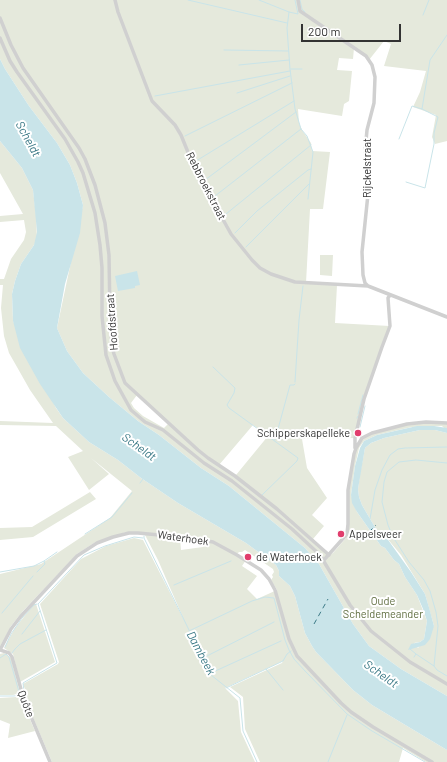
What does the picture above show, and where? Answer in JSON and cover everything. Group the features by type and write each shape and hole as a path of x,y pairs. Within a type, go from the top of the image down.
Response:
{"street":[{"name":"Rebbroekstraat","path":"115,0 118,12 152,101 175,125 181,135 194,167 231,234 252,260 260,268 271,274 295,282 368,286"},
{"name":"Rijckelstraat","path":"298,0 300,11 366,56 372,65 375,77 374,103 365,152 368,194 362,252 363,275 365,283 368,286"},
{"name":"Hoofdstraat","path":"0,18 11,45 23,68 79,148 95,185 105,223 109,254 112,346 125,383 198,450 278,509 329,555"},
{"name":"Hoofdstraat","path":"0,38 10,61 65,140 83,173 94,213 100,245 102,268 102,316 106,356 115,381 127,403 141,419 163,430 204,463 232,481 274,514 315,550 359,617 371,631 410,662 447,684"},
{"path":"368,286 447,317"},
{"path":"323,561 345,537 348,531 348,490 356,448 356,435 364,399 390,326 388,298 390,295"},
{"path":"356,448 362,438 372,433 407,424 426,422 447,423"},
{"path":"356,435 362,438"},
{"name":"Waterhoek","path":"0,650 11,629 41,594 77,556 97,543 113,537 138,533 191,538 212,542 261,570 269,579 275,590 289,639 297,656 341,703 361,720 432,762"},
{"name":"Quôte","path":"0,650 12,657 24,700 50,762"}],"green space":[{"name":"Oude Scheldemeander","path":"0,0 447,0 447,141 435,144 432,137 436,115 413,107 420,92 426,71 384,66 391,44 384,41 369,60 354,48 353,59 339,58 337,70 352,71 349,101 344,104 342,116 298,109 299,123 311,143 312,151 330,152 323,209 310,209 306,283 337,285 335,323 390,326 364,399 355,438 302,439 307,468 327,498 312,515 324,526 313,539 329,555 333,553 346,538 347,503 354,454 360,443 367,435 418,422 447,424 447,428 442,426 412,427 377,435 364,441 359,448 351,495 357,512 381,546 385,548 399,564 405,577 417,595 427,621 424,639 420,642 414,643 418,648 434,626 425,594 401,555 386,537 376,529 362,505 358,489 360,474 365,448 371,443 384,438 420,430 435,430 447,433 447,696 401,669 369,646 353,624 319,564 305,548 229,486 201,468 159,435 138,421 109,397 83,373 67,351 57,328 83,205 70,165 57,143 29,106 0,59","holes":["137,395 168,424 164,428 143,416 134,408 131,403","253,425 268,436 236,475 219,465"]},
{"path":"0,141 22,168 33,190 36,215 37,239 21,264 12,294 13,321 56,408 63,418 89,442 118,460 141,478 178,503 246,543 276,565 279,571 279,576 290,586 295,596 305,633 316,652 353,690 372,705 447,750 447,762 426,762 403,748 399,762 260,762 245,729 243,697 230,687 282,663 283,661 225,688 238,701 241,732 255,762 52,762 23,694 26,692 23,684 59,662 40,604 81,559 106,546 134,538 143,540 184,620 158,560 145,535 126,532 94,543 77,554 23,611 11,626 0,647 0,574 41,564 110,518 132,491 91,458 109,474 89,490 68,457 83,451 56,426 0,425 0,421 53,423 30,390 9,353 4,336 1,308 3,285 0,285 0,279 4,279 11,259 24,240 26,232 24,220 0,222 0,216 23,214 0,173","holes":["180,538 207,541 203,547 181,550","245,550 273,569 274,572 271,580 277,590 257,599 247,589 257,576 242,566 246,560 237,554"]},
{"path":"320,255 333,255 332,276 320,275"},
{"path":"90,492 96,499 33,537 0,540 0,528 32,527"},
{"path":"34,604 36,604 55,662 20,682 13,654 4,648 15,628"},
{"path":"4,653 11,658 20,693 13,695 0,695 0,654"},
{"path":"20,696 35,731 8,738 10,724 0,720 0,698"}],"water":[{"name":"Scheldt","path":"0,59 29,106 57,143 70,165 83,205 80,233 65,284 57,328 67,351 83,373 109,397 138,421 159,435 201,468 229,486 305,548 319,564 353,624 369,646 401,669 447,696 447,750 372,705 353,690 316,652 305,633 295,596 290,586 279,576 279,571 276,565 246,543 178,503 141,478 118,460 89,442 63,418 40,384 20,348 13,321 12,294 15,281 21,264 34,245 37,232 33,190 22,168 0,141"},
{"path":"137,271 140,285 135,286 135,288 118,291 115,276"},
{"path":"417,426 447,428 447,433 435,430 420,430 384,438 371,443 365,448 358,489 362,505 376,529 386,537 425,594 434,626 430,639 425,645 408,650 411,644 420,642 424,639 427,621 423,609 417,595 405,577 399,564 385,548 381,546 357,512 352,503 351,495 355,466 360,448 364,441 377,435"}],"waterway":[{"path":"188,0 287,23"},
{"path":"259,0 298,14 295,0"},
{"path":"300,0 302,9 305,12"},
{"path":"423,15 429,0"},
{"path":"289,12 287,28 295,109 301,129 307,136 313,152 308,199"},
{"path":"399,139 412,106 422,109 430,60 447,35"},
{"path":"224,50 288,51"},
{"path":"239,65 289,60"},
{"path":"291,69 302,69"},
{"path":"155,96 290,71"},
{"path":"237,93 290,76"},
{"path":"185,136 292,83"},
{"path":"196,161 294,101"},
{"path":"406,182 425,188 438,117 422,109"},
{"path":"205,180 296,112"},
{"path":"215,196 301,129"},
{"path":"226,214 311,145"},
{"path":"235,233 257,211 311,169"},
{"path":"246,247 309,184"},
{"path":"295,382 303,286"},
{"path":"213,367 235,388 234,393 227,405 229,408 298,458 297,461 262,495"},
{"path":"275,440 290,385 295,384"},
{"path":"358,414 363,395"},
{"path":"360,427 365,406"},
{"path":"370,519 375,490 382,470 390,455 398,449 405,448 447,447"},
{"path":"416,654 434,666 438,626 436,612 430,591 424,580 409,562 393,537 388,525 382,502 384,482 387,472 399,462 416,460 447,463"},
{"path":"140,483 143,479"},
{"path":"85,534 112,517 132,493"},
{"name":"Dambeek","path":"144,536 211,675 240,698 243,731 257,762"},
{"path":"23,693 23,683 57,663 38,604 84,555 105,546 134,537 143,538"},
{"path":"37,572 45,564 44,561 57,552"},
{"path":"0,572 34,566 44,561"},
{"path":"174,585 231,561"},
{"path":"2,613 33,576"},
{"path":"189,631 252,601 265,597 274,598 289,650 294,659 305,671 347,714 372,731 425,762"},
{"path":"5,647 11,634 22,618 34,605 37,604"},
{"path":"22,634 40,611"},
{"path":"203,658 274,622"},
{"path":"12,653 20,644 46,630"},
{"path":"211,673 281,641"},
{"path":"410,649 416,654 414,657"},
{"path":"226,688 283,661 287,654 291,651"},
{"path":"0,658 6,654 9,657 20,695 0,696"},
{"path":"434,666 437,670 447,676"},
{"path":"266,669 283,690"},
{"path":"328,762 347,715"}],"ferry route":[{"path":"369,532 376,525"},
{"path":"314,624 328,599"}],"place":[{"name":"Schipperskapelleke","path":"358,433"},
{"name":"Appelsveer","path":"341,534"},
{"name":"de Waterhoek","path":"248,557"}]}
